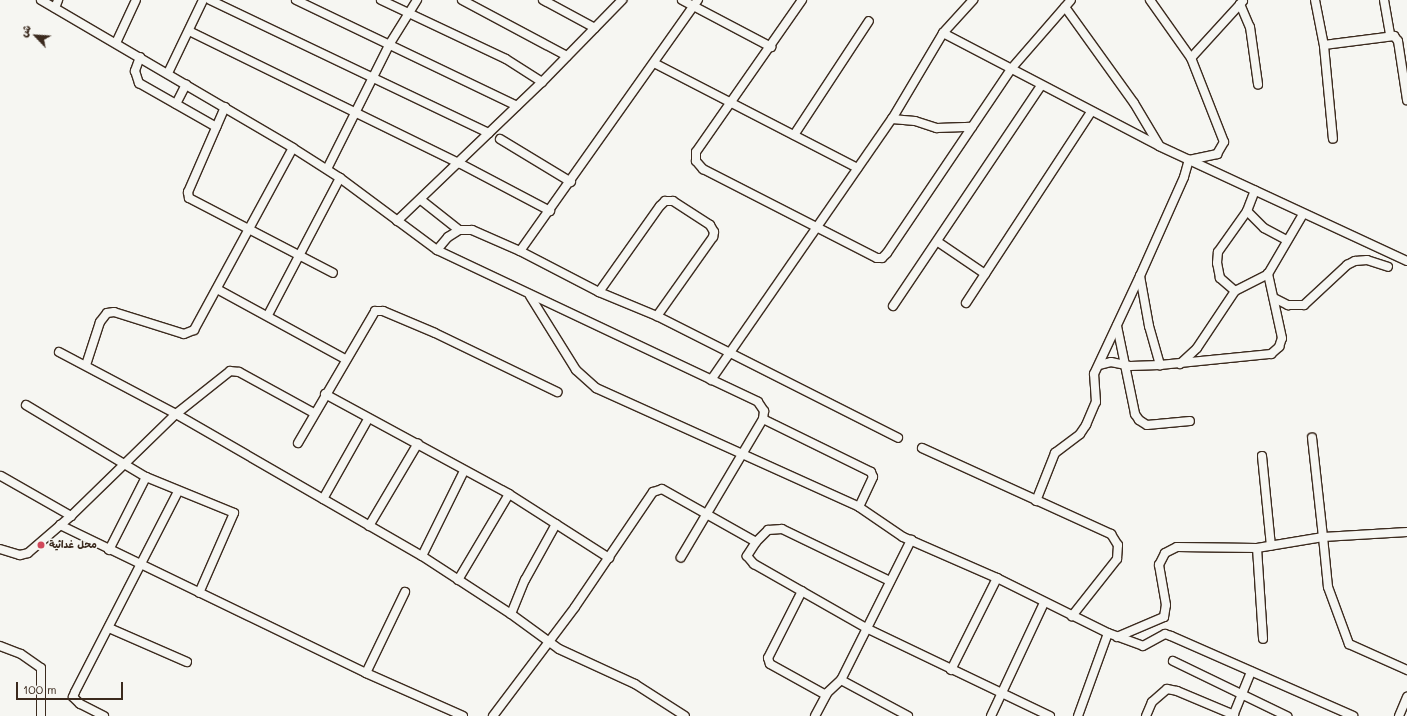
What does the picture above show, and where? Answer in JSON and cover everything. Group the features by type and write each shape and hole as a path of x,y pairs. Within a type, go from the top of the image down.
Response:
{"street":[{"path":"41,0 56,4 116,43 293,148 340,178 437,250 758,402 763,408 763,419 681,556"},
{"path":"116,43 136,0"},
{"path":"168,74 203,0"},
{"path":"210,0 371,79 489,133"},
{"path":"296,0 517,106"},
{"path":"381,0 506,59 542,82"},
{"path":"327,170 389,45 417,0"},
{"path":"462,0 567,56"},
{"path":"544,0 595,28"},
{"path":"682,0 696,3 771,47"},
{"path":"802,0 771,47 696,152 696,161 703,169 871,256 882,258 1011,69 1071,0"},
{"path":"711,380 892,119 943,33 973,0"},
{"path":"1315,0 1324,45 1333,139"},
{"path":"1384,0 1390,35 1398,41 1407,100"},
{"path":"397,221 421,200 542,82 595,28 618,1"},
{"path":"1154,2 1191,58 1224,142 1217,154 1189,160"},
{"path":"1191,58 1241,2 1250,27 1258,84"},
{"path":"520,251 571,182 604,131 696,3"},
{"path":"1065,7 1134,103 1159,146"},
{"path":"794,135 868,21"},
{"path":"189,31 459,163 550,211"},
{"path":"943,33 1041,86 1159,146 1407,261"},
{"path":"1324,45 1390,35"},
{"path":"140,57 135,71 137,80 216,127"},
{"path":"654,63 857,168"},
{"path":"176,104 186,84"},
{"path":"892,306 938,242 1041,86"},
{"path":"225,107 188,196 333,274"},
{"path":"966,303 1091,112"},
{"path":"892,119 915,121 936,128 972,127"},
{"path":"500,139 571,182"},
{"path":"86,365 100,322 107,313 114,312 188,334 194,330 293,148"},
{"path":"1036,501 1055,453 1080,434 1086,425 1096,402 1093,379 1184,177 1189,160"},
{"path":"268,315 340,178"},
{"path":"1235,291 1220,278 1217,263 1218,252 1247,211 1254,190"},
{"path":"421,200 459,230"},
{"path":"600,292 660,206 665,201 673,201 710,225 714,232 713,237 657,316"},
{"path":"1247,211 1264,228 1287,240"},
{"path":"1180,364 1197,348 1235,291 1268,274 1303,214"},
{"path":"437,250 448,237 459,230 472,230 520,251 600,292 657,316 898,438"},
{"path":"938,242 985,274"},
{"path":"1274,298 1288,305 1304,305 1351,263 1367,260 1388,267"},
{"path":"1099,365 1111,362 1124,364 1180,364 1271,354 1276,351 1282,338 1268,274"},
{"path":"1140,276 1149,326 1160,365"},
{"path":"216,289 268,315 345,359"},
{"path":"530,295 576,370 589,383 859,507 911,540 997,578 1044,603 1117,637 1143,646 1168,635 1251,672 1300,690 1353,716"},
{"path":"298,443 345,359 371,315 375,311 383,311 557,392"},
{"path":"1117,326 1135,414 1142,423 1147,425 1190,421"},
{"path":"59,352 176,414 422,556 511,614 559,649 635,684 685,716"},
{"path":"0,549 20,555 28,553 71,516 124,462 176,414 233,370 314,413"},
{"path":"325,394 368,419 418,443 464,471 509,494 609,558"},
{"path":"26,405 124,462 146,477 178,492 234,513 199,593"},
{"path":"323,499 368,419"},
{"path":"763,419 871,472 873,479 859,507"},
{"path":"1312,438 1328,587 1348,644 1407,670"},
{"path":"369,526 418,443"},
{"path":"922,448 1036,501 1099,527 1111,534 1118,546 1117,559 1072,616"},
{"path":"1262,456 1270,546"},
{"path":"422,556 464,471"},
{"path":"1,476 71,516"},
{"path":"109,550 146,477"},
{"path":"493,716 609,558 653,492 658,489 666,490 706,515 756,542"},
{"path":"104,716 80,704 73,697 142,566 178,492"},
{"path":"458,580 509,494"},
{"path":"511,614 525,580 556,524"},
{"path":"60,526 366,673 463,716"},
{"path":"890,581 782,529 768,530 756,542 748,556 750,560 866,628 951,670 1050,716"},
{"path":"1117,637 1164,617 1166,605 1159,565 1165,553 1178,547 1257,548 1323,537 1407,532"},
{"path":"815,716 826,695 841,680 911,540"},
{"path":"1257,548 1263,639"},
{"path":"951,670 997,578"},
{"path":"802,591 768,658 770,664 826,695"},
{"path":"366,673 405,592"},
{"path":"991,716 1044,603"},
{"path":"109,628 187,662"},
{"path":"1078,716 1108,633"},
{"path":"0,646 21,654 41,668 40,716"},
{"path":"1173,661 1287,716"},
{"path":"1146,716 1152,702 1167,689 1178,690 1234,716 1251,672"},
{"path":"841,680 908,716"},
{"path":"1399,716 1407,698"}],"place":[{"name":"محل غدائية","path":"41,545"}]}
